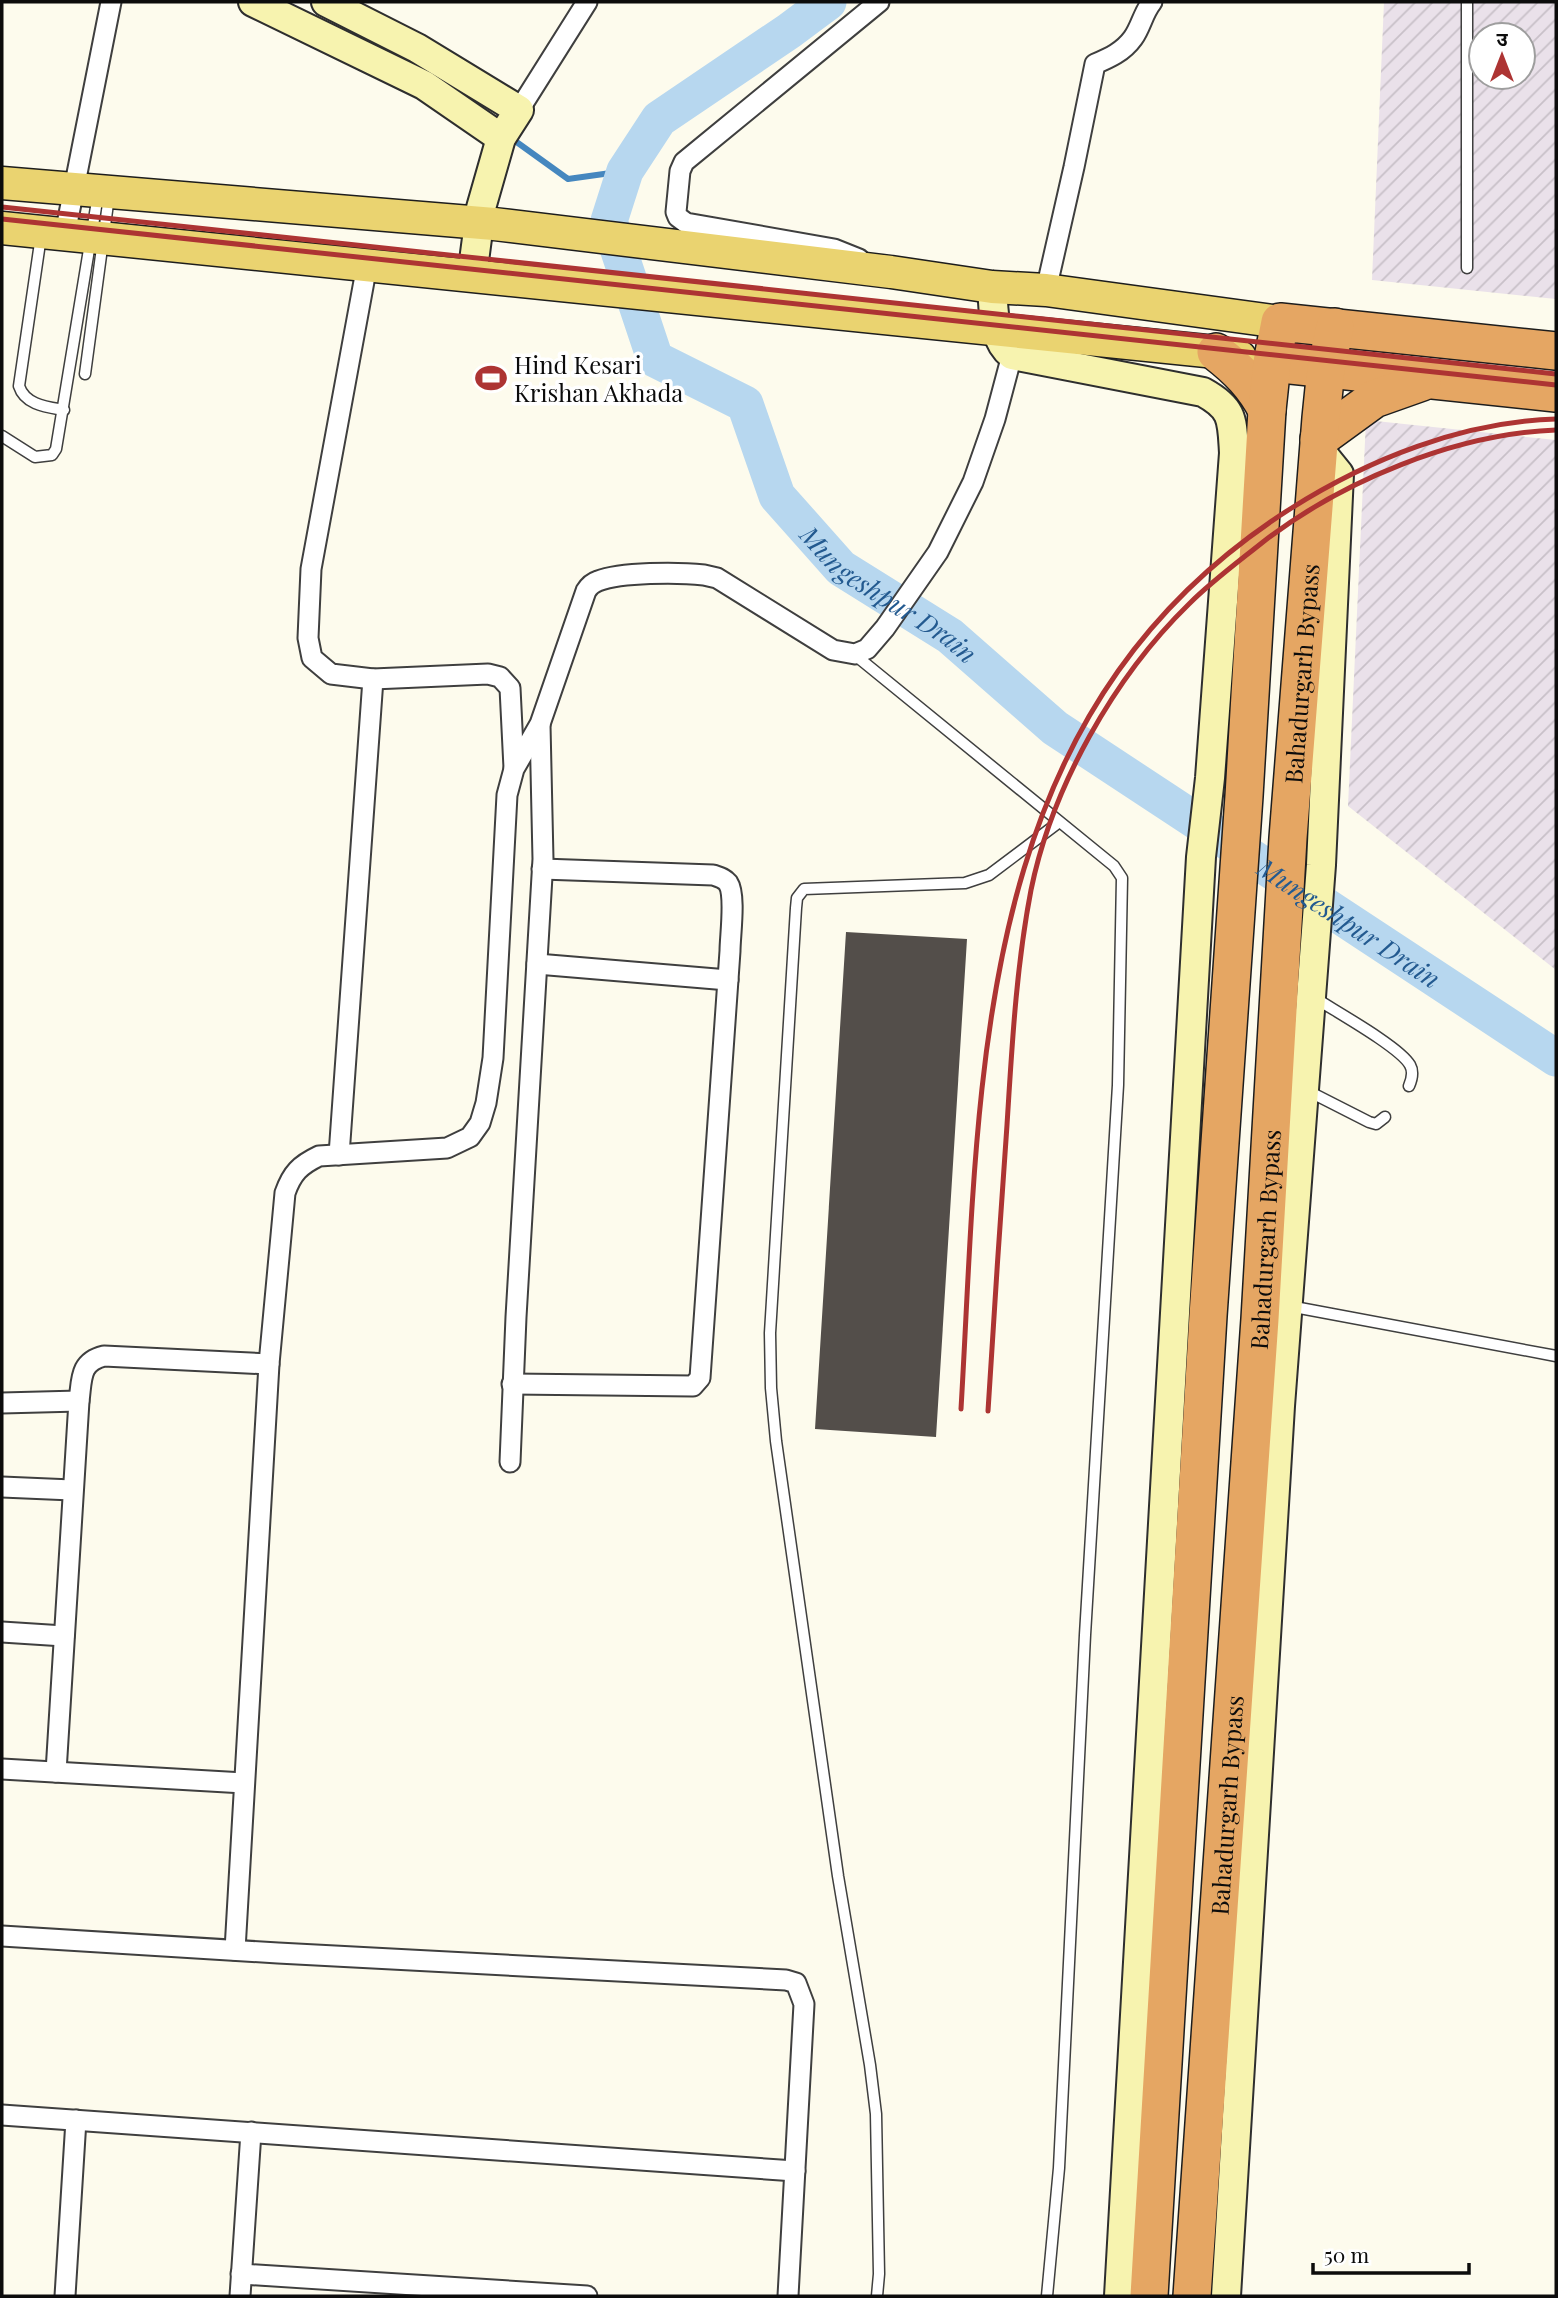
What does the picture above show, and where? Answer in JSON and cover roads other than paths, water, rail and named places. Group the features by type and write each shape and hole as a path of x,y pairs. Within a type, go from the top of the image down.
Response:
{"highway":[{"path":"1280,322 1556,351"},
{"name":"Bahadurgarh Bypass","path":"1149,2296 1153,1981 1208,1316 1244,796 1267,410 1280,322"},
{"name":"Bahadurgarh Bypass","path":"1192,2296 1259,1333 1288,838 1325,369 1335,327"},
{"path":"1216,352 1242,372 1267,410"},
{"path":"1272,363 1556,393"},
{"path":"1319,444 1374,399 1430,379"},
{"path":"1153,1981 1213,1986"}],"main road":[{"path":"253,2 425,85 511,123"},
{"path":"326,2 417,48 511,123"},
{"path":"476,276 486,224 481,208 511,123"},
{"path":"2,183 486,224 891,272 992,287 1046,290 1280,322"},
{"path":"2,228 821,312 1004,343 1203,392 1219,401 1232,419 1234,453 1210,778 1201,857 1153,1981 1119,2296"},
{"path":"992,287 1004,343"},
{"path":"1004,343 1216,352 1272,363"},
{"path":"1226,2296 1288,1306 1321,865 1339,474 1319,444"}],"street":[{"path":"75,236 94,191 111,2"},
{"path":"511,123 587,2"},
{"path":"879,2 684,162 680,171 676,212 686,223 834,249 891,272"},
{"path":"1046,290 1094,64 1116,55 1134,38 1144,13 1152,2"},
{"path":"235,1951 269,1364 285,1193 290,1178 301,1164 319,1156 447,1148 470,1137 480,1123 486,1103 493,1058 508,795 514,769 510,688 500,677 488,674 373,679 331,674 312,658 308,638 311,569 367,265"},
{"path":"514,769 540,724 586,592 595,581 614,576 691,574 717,578 833,649 855,654 867,649 885,628 938,552 973,482 995,419 1004,343"},
{"path":"339,1155 373,679"},
{"path":"510,1462 512,1384 542,869 540,724"},
{"path":"512,1384 693,1386 700,1378 728,980 732,895 730,885 723,879 713,875 542,869"},
{"path":"537,964 728,980"},
{"path":"56,1772 72,1490 79,1401 87,1363 104,1356 269,1364"},
{"path":"2,1403 79,1401"},
{"path":"2,1486 72,1490"},
{"path":"2,1632 64,1636"},
{"path":"2,1769 244,1783"},
{"path":"2,1936 786,1980 796,1983 804,2004 788,2296"},
{"path":"2,2115 795,2171"},
{"path":"65,2296 76,2120"},
{"path":"240,2296 251,2132"},
{"path":"241,2274 587,2296"}],"lane":[{"path":"1467,268 1468,2"},
{"path":"64,410 28,400 19,387 94,191"},
{"path":"75,236 85,374"},
{"path":"2,436 35,457 52,455 59,441 64,410 75,236"},
{"path":"855,654 1114,866 1120,872 1123,886 1118,1084 1084,1635 1059,2168 1047,2296"},
{"path":"877,2296 879,2274 876,2114 872,2077 838,1876 776,1441 771,1388 770,1333 797,898 804,889 965,883 979,879 989,875 1059,822"},
{"path":"1312,996 1399,1053 1412,1067 1413,1078 1409,1086"},
{"path":"1304,1089 1369,1122 1376,1124 1385,1118"},
{"path":"1288,1306 1556,1356"}],"waterway":[{"name":"Mungeshpur Drain","path":"828,2 659,119 625,171 609,221 655,359 745,404 777,496 841,568 950,636 1055,728 1556,1058"},
{"path":"511,138 568,179 625,171"}],"railway":[{"path":"2,207 1556,374"},
{"path":"2,219 1556,385"},
{"path":"961,1409 976,1155 989,1031 1013,910 1050,795 1106,689 1185,593 1290,509 1352,474 1417,446 1486,427 1556,419"},
{"path":"988,1411 1013,1036 1026,919 1041,851 1054,812 1070,773 1090,736 1136,665 1189,604 1225,572 1294,520 1364,481 1440,451 1518,433 1556,430"}],"place":[{"name":"Hind Kesari Krishan Akhada","path":"491,378"}]}
